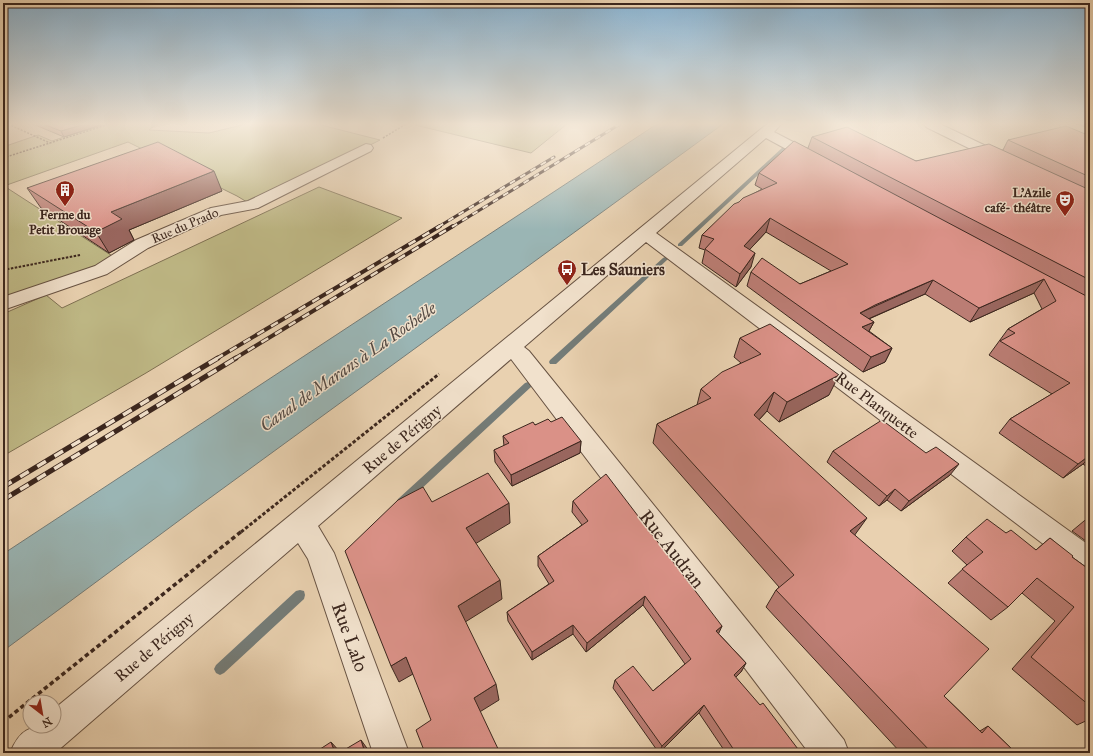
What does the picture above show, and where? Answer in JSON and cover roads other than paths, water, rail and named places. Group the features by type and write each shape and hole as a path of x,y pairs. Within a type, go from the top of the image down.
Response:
{"street":[{"name":"Rue du Prado","path":"3,304 101,270 142,244 217,211 252,205 343,159"},
{"name":"Rue de Périgny","path":"28,753 511,348 733,159"},
{"path":"817,159 827,166"},
{"path":"1003,159 1013,164"},
{"name":"Rue Planquette","path":"644,234 654,239 1090,563"},
{"name":"Rue Audran","path":"511,348 522,356 831,753"},
{"name":"Rue Lalo","path":"301,524 320,553 391,753"}],"water":[{"name":"Canal de Marans à La Rochelle","path":"603,159 675,159 192,511 3,651 3,554"}],"waterway":[{"path":"680,245 773,159"},
{"path":"553,362 665,259"},
{"path":"401,502 528,385"},
{"path":"220,669 300,595"}],"railway":[{"path":"438,227 550,159"},
{"path":"452,227 562,159"},
{"path":"216,359 440,226"},
{"path":"234,359 453,226"},
{"path":"3,487 218,358"},
{"path":"3,500 236,358"}],"place":[{"name":"Ferme du Petit Brouage","path":"65,207"},
{"name":"L'Azile café- théâtre","path":"1065,217"},
{"name":"Les Sauniers","path":"567,286"}]}
